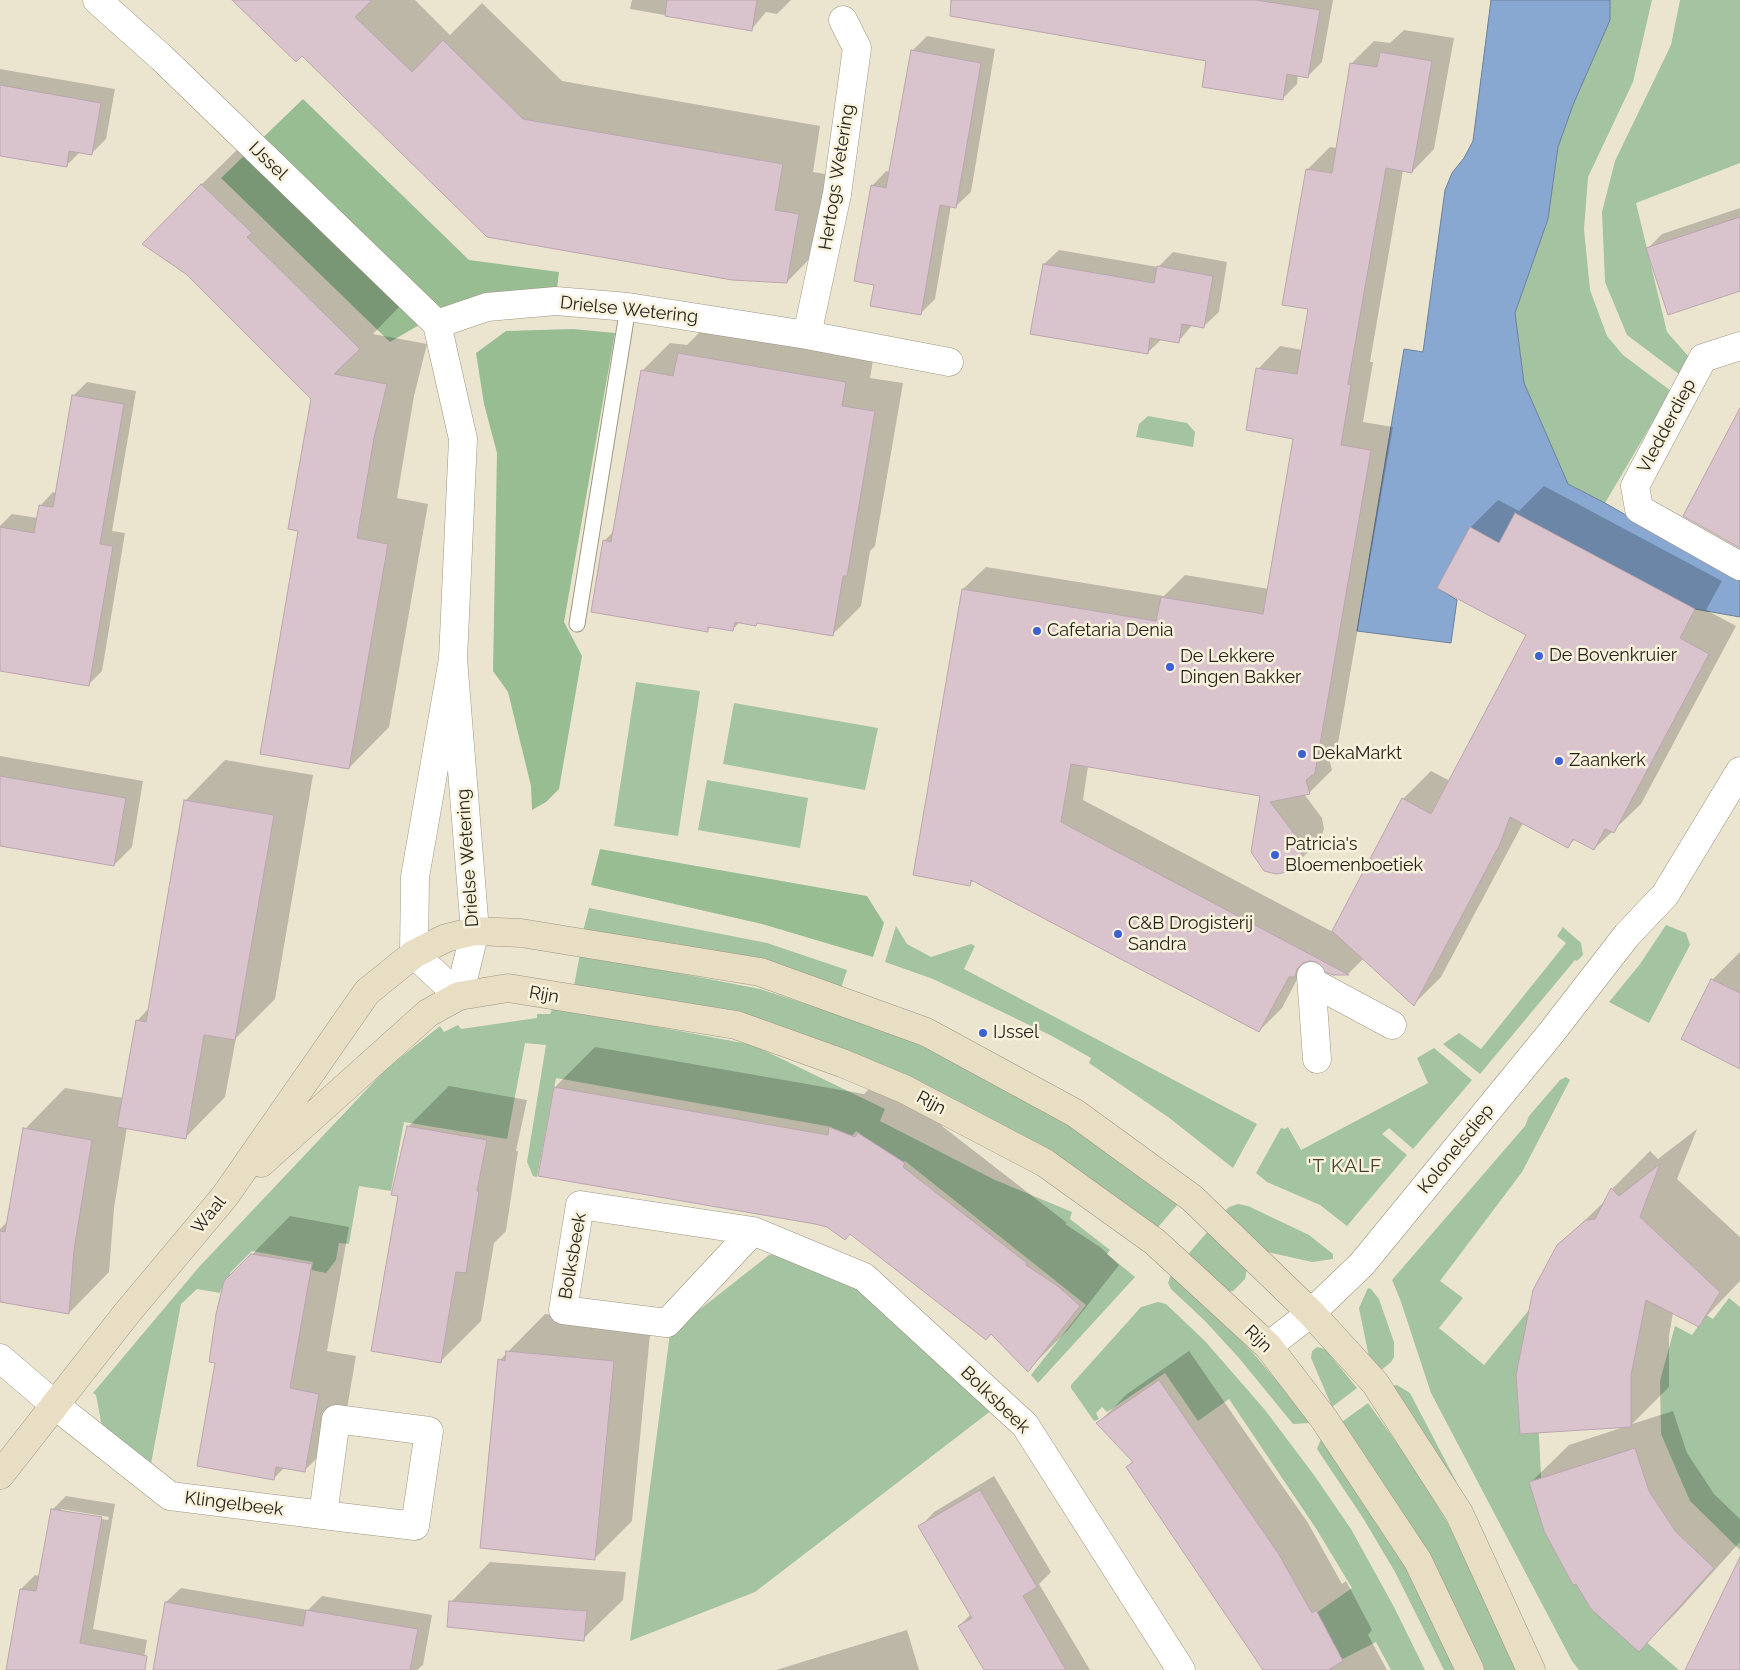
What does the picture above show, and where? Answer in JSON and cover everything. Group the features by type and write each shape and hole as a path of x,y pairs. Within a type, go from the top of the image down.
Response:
{"main road":[{"path":"414,954 446,938 475,931 521,933 760,972 926,1032 1075,1113 1192,1198 1311,1313 1375,1383 1459,1513 1531,1670"},
{"name":"Waal","path":"0,1475 56,1406 127,1313 225,1196 367,992 414,954"},
{"name":"Rijn","path":"225,1196 428,1012 459,996 508,988 736,1025 842,1063 904,1089 1045,1163 1155,1242 1268,1346 1324,1419 1418,1561 1470,1670"}],"street":[{"name":"IJssel","path":"97,0 162,58 437,324"},
{"name":"Hertogs Wetering","path":"807,335 837,194 857,48 844,20"},
{"name":"Drielse Wetering","path":"459,996 475,931 453,659 463,439 437,324 488,307 556,301 628,307 807,335 948,362"},
{"name":"Vledderdiep","path":"1740,346 1703,358 1635,486 1639,509 1740,566"},
{"name":"Drielse Wetering","path":"414,954 415,877 453,659"},
{"name":"Kolonelsdiep","path":"1268,1346 1311,1313 1362,1264 1551,1033 1626,935 1665,895 1740,771"},
{"path":"414,954 459,996"},
{"path":"1317,1059 1312,979 1392,1025"},
{"name":"Bolksbeek","path":"753,1231 666,1323 563,1310 580,1205 753,1231 864,1277 1025,1425 1181,1670"},
{"name":"Klingelbeek","path":"0,1358 56,1406 170,1496 322,1515 415,1526 429,1431 336,1419 322,1515"}],"lane":[{"path":"577,624 628,307"}],"green space":[{"path":"1610,0 1652,0 1633,82 1588,177 1584,229 1590,290 1607,336 1623,355 1671,391 1605,503 1568,484 1524,383 1515,313 1548,219 1558,147 1573,105 1610,20"},
{"path":"1680,0 1740,0 1740,163 1636,203 1667,332 1689,357 1683,377 1627,335 1605,282 1602,212 1615,161 1671,45"},
{"path":"303,99 469,260 559,272 557,288 460,301 390,342 221,178"},
{"path":"573,329 615,333 564,622 582,656 559,789 546,802 532,810 531,786 508,692 493,671 497,453 484,404 476,353 506,331"},
{"path":"1148,416 1187,423 1195,432 1193,447 1136,437 1139,424"},
{"path":"636,682 700,691 678,836 614,826"},
{"path":"734,703 878,728 865,790 723,764"},
{"path":"707,780 808,798 800,848 698,830"},
{"path":"600,849 867,896 884,923 873,957 762,924 591,885"},
{"path":"589,908 767,943 847,970 839,994 582,935"},
{"path":"1666,925 1686,933 1690,945 1649,1023 1609,1002 1640,964"},
{"path":"896,926 907,944 931,957 971,944 975,946 964,969 1257,1124 1233,1168 1168,1117 1089,1063 1091,1058 1052,1036 933,979 885,962"},
{"path":"1563,927 1581,943 1583,955 1577,961 1575,960 1480,1074 1443,1044 1459,1033 1481,1049 1566,943 1557,936"},
{"path":"580,954 760,989 886,1030 937,1053 1057,1118 1115,1156 1178,1204 1153,1233 954,1103 573,991"},
{"path":"553,1007 753,1045 885,1109 880,1121 993,1179 1072,1212 1070,1219 1110,1250 1107,1254 1135,1277 1038,1383 1031,1375 1086,1305 905,1161 901,1164 856,1131 836,1156 828,1155 832,1127 556,1078 537,1177 533,1176 527,1162 546,1045 525,1043 507,1139 404,1122 391,1191 359,1186 349,1244 339,1243 336,1260 326,1273 311,1270 313,1262 252,1251 230,1273 228,1290 221,1289 220,1293 197,1289 181,1304 150,1469 102,1427 96,1395 93,1393 199,1267 386,1069 440,1026 444,1032 458,1025 461,1029 537,1018 537,1014 550,1014"},
{"path":"1434,1048 1472,1080 1413,1149 1389,1128 1382,1134 1407,1155 1347,1226 1320,1205 1267,1182 1256,1173 1281,1128 1285,1129 1288,1127 1301,1150 1428,1083 1417,1058"},
{"path":"1566,1077 1570,1080 1522,1172 1440,1281 1463,1298 1439,1328 1484,1365 1551,1283 1536,1381 1542,1494 1608,1609 1679,1670 1579,1670 1572,1661 1431,1393 1392,1280 1525,1126 1529,1116 1560,1080"},
{"path":"1238,1204 1248,1206 1309,1235 1333,1254 1333,1259 1312,1262 1263,1251 1223,1213 1229,1207"},
{"path":"1209,1230 1247,1268 1245,1279 1233,1291 1228,1292 1184,1259"},
{"path":"789,1252 849,1277 992,1410 755,1592 630,1641 670,1333 769,1255"},
{"path":"1171,1274 1206,1305 1253,1353 1311,1421 1309,1423 1293,1424 1239,1358 1205,1321 1171,1289 1168,1283"},
{"path":"1368,1288 1379,1299 1394,1342 1394,1357 1391,1362 1373,1377 1359,1308"},
{"path":"1729,1298 1740,1307 1740,1550 1690,1501 1661,1434 1660,1381 1675,1326 1692,1335 1706,1315 1713,1319"},
{"path":"1158,1302 1166,1304 1205,1341 1265,1410 1314,1475 1351,1529 1394,1607 1425,1670 1391,1670 1376,1642 1321,1670 1255,1656 1352,1588 1317,1530 1229,1399 1198,1421 1165,1373 1107,1412 1102,1407 1096,1413 1099,1419 1094,1421 1071,1388 1071,1385 1141,1307"},
{"path":"1317,1347 1325,1349 1357,1388 1332,1407 1311,1358 1312,1351"},
{"path":"1397,1385 1410,1393 1456,1481 1448,1484 1392,1386"},
{"path":"1368,1403 1412,1464 1447,1522 1521,1670 1480,1670 1339,1424"},
{"path":"1321,1439 1408,1570 1458,1670 1444,1670 1395,1572 1363,1518 1317,1449"}],"water":[{"path":"1491,0 1610,0 1610,20 1573,105 1558,147 1548,219 1515,313 1524,383 1568,484 1605,503 1740,581 1740,617 1695,609 1515,513 1499,543 1470,527 1437,588 1457,600 1451,643 1357,631 1404,349 1423,352 1445,190 1452,173 1464,158 1473,141"}],"building":[{"path":"232,0 372,0 355,17 412,72 443,40 523,119 783,164 775,210 799,214 787,283 732,280 487,237 302,56 296,62"},
{"path":"667,0 757,0 752,31 665,16"},
{"path":"951,0 1256,0 1320,10 1308,78 1287,74 1283,100 1202,87 1206,61 950,16"},
{"path":"911,50 981,63 956,208 940,205 921,315 870,306 874,285 854,281 871,185 886,188"},
{"path":"1380,52 1432,61 1412,173 1386,168 1348,384 1351,385 1341,445 1371,450 1315,773 1306,780 1310,794 1270,802 1300,841 1302,853 1297,865 1288,872 1276,874 1264,871 1251,852 1260,796 1071,764 1061,822 1349,975 1333,975 1325,972 1317,962 1309,961 1303,963 1297,969 1295,977 1289,977 1259,1032 971,880 970,886 913,875 962,589 1156,621 1161,597 1263,614 1293,439 1246,430 1256,368 1297,374 1308,309 1282,305 1306,169 1332,173 1350,63 1377,67"},
{"path":"0,85 101,103 92,155 69,151 67,167 0,156"},
{"path":"201,184 252,233 247,237 360,349 334,374 387,384 374,438 357,538 388,544 349,769 260,754 298,531 288,529 311,399 186,274 142,244"},
{"path":"1740,217 1740,291 1668,315 1646,248"},
{"path":"1043,264 1154,283 1157,266 1213,276 1204,328 1182,324 1179,343 1150,338 1148,354 1030,334"},
{"path":"678,353 846,382 842,406 875,411 847,576 843,576 833,636 757,623 756,626 735,622 733,631 708,627 708,632 591,612 603,540 611,542 641,370 673,376"},
{"path":"72,395 124,404 100,544 113,546 89,686 0,671 0,527 34,533 39,505 53,507"},
{"path":"1740,408 1740,548 1683,516"},
{"path":"1515,513 1695,609 1680,638 1709,654 1614,833 1605,829 1594,850 1573,839 1568,848 1510,817 1500,844 1414,1006 1332,931 1402,798 1431,814 1526,635 1437,588 1470,527 1499,543"},
{"path":"0,776 126,798 114,866 0,846"},
{"path":"184,800 274,815 235,1040 204,1035 186,1139 117,1127 136,1020 146,1022"},
{"path":"1711,979 1740,993 1740,1069 1681,1039"},
{"path":"554,1087 828,1135 829,1127 855,1137 858,1133 905,1163 903,1167 1027,1263 1026,1265 1059,1287 1080,1306 1028,1372 991,1334 986,1340 850,1234 845,1240 827,1227 815,1224 538,1176"},
{"path":"407,1126 487,1140 477,1191 479,1191 466,1273 456,1272 441,1363 371,1351 398,1196 391,1195"},
{"path":"23,1128 92,1140 74,1250 69,1314 0,1302 0,1231 5,1232"},
{"path":"1660,1164 1640,1217 1720,1292 1699,1327 1646,1300 1631,1375 1631,1427 1520,1434 1516,1375 1533,1290 1557,1245 1586,1220 1595,1219 1611,1188 1619,1196"},
{"path":"251,1254 312,1264 290,1388 319,1394 305,1472 276,1467 274,1480 197,1466 215,1363 209,1362 216,1314 224,1281"},
{"path":"506,1351 614,1361 595,1560 480,1548 498,1359 505,1361"},
{"path":"1159,1380 1278,1553 1312,1613 1316,1610 1343,1661 1328,1670 1263,1670 1126,1467 1133,1462 1096,1423"},
{"path":"1635,1448 1649,1491 1676,1532 1714,1568 1639,1652 1591,1609 1576,1584 1573,1585 1544,1531 1529,1482"},
{"path":"980,1490 1037,1587 1023,1596 1066,1670 984,1670 958,1626 972,1618 918,1526"},
{"path":"51,1509 102,1517 80,1643 147,1656 145,1670 6,1670 20,1589 36,1591"},
{"path":"1740,1557 1740,1670 1685,1670"},
{"path":"449,1601 587,1611 584,1641 447,1627"},
{"path":"165,1602 303,1626 306,1610 418,1629 410,1670 153,1670"}],"place":[{"name":"Cafetaria Denia","path":"1037,631"},
{"name":"De Bovenkruier","path":"1539,656"},
{"name":"De Lekkere Dingen Bakker","path":"1170,667"},
{"name":"DekaMarkt","path":"1302,754"},
{"name":"Zaankerk","path":"1559,761"},
{"name":"Patricia's Bloemenboetiek","path":"1275,855"},
{"name":"C&B Drogisterij Sandra","path":"1118,934"},
{"name":"IJssel","path":"983,1033"}],"district":[{"name":"'T KALF","path":"1345,1166"}]}
